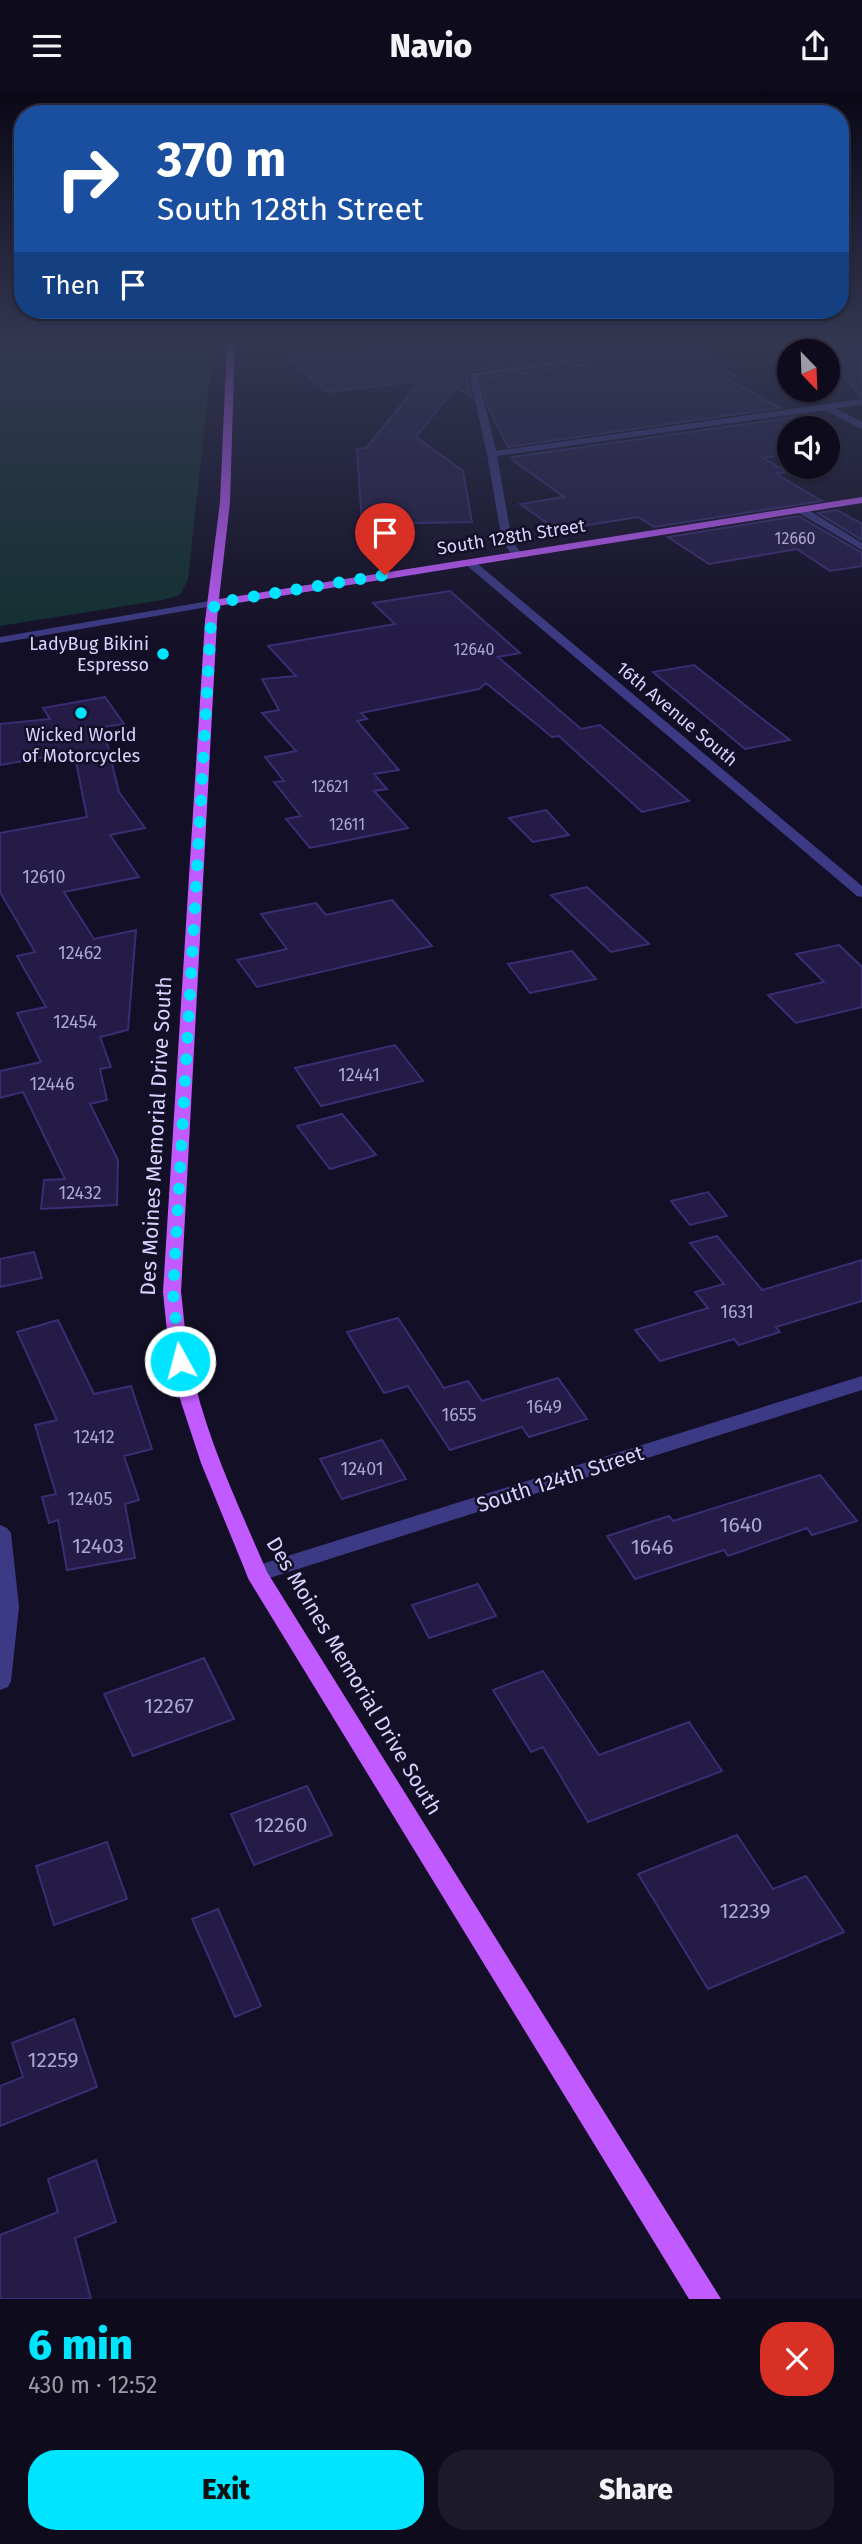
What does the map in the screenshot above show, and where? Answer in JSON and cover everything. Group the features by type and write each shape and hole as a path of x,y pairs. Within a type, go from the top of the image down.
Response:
{"main road":[{"name":"Des Moines Memorial Drive South","path":"228,444 225,502 211,621 173,1293 180,1361 211,1464 257,1574 706,2299"},
{"name":"South 128th Street","path":"215,603 862,500"}],"street":[{"path":"490,444 507,541 516,554"},
{"path":"492,454 563,444"},
{"path":"801,510 861,547"},
{"name":"16th Avenue South","path":"470,562 862,893"},
{"name":"South 128th Street","path":"0,640 215,603"},
{"name":"South 124th Street","path":"257,1574 862,1383"},
{"path":"0,1533 9,1597 0,1681"}],"green space":[{"path":"0,444 203,444 188,579 180,595 0,626"}],"building":[{"path":"369,444 426,444 463,471 472,522 362,524 357,449 366,448"},
{"path":"507,444 529,444 508,447"},
{"path":"604,444 777,444 777,456 763,458 777,466 777,479 785,479 822,501 654,527 638,517 557,530 520,504 564,497 512,457"},
{"path":"837,510 862,524 862,540 818,513"},
{"path":"798,516 862,553 862,566 830,571 797,549 709,564 668,537"},
{"path":"450,591 520,653 498,657 581,729 600,725 689,801 642,812 559,736 552,737 486,683 479,689 361,713 367,719 357,721 399,770 374,774 387,789 374,791 408,828 310,848 286,819 301,816 274,782 284,781 265,757 296,751 262,713 279,710 262,679 296,676 268,646 395,624 373,603"},
{"path":"694,665 790,740 745,749 653,672"},
{"path":"105,697 124,724 103,727 119,792 145,828 110,835 139,877 64,892 94,939 136,930 128,1030 100,1037 111,1067 100,1069 107,1100 90,1104 118,1160 117,1205 41,1209 44,1180 65,1179 23,1092 0,1098 0,1071 41,1062 17,1013 46,1007 17,956 35,952 0,892 0,833 87,817 74,752 0,765 0,724 50,719 43,708"},
{"path":"546,810 569,835 533,842 509,818"},
{"path":"587,887 649,944 611,952 551,895"},
{"path":"392,900 432,946 257,987 237,960 287,949 261,914 316,903 326,915"},
{"path":"839,945 862,967 862,1007 796,1023 768,995 824,982 796,954"},
{"path":"572,951 596,979 530,993 508,964"},
{"path":"395,1045 423,1081 321,1106 295,1068"},
{"path":"342,1114 376,1155 330,1169 297,1126"},
{"path":"708,1192 727,1216 690,1225 671,1201"},
{"path":"717,1236 762,1290 862,1260 862,1301 776,1327 780,1332 739,1345 734,1339 660,1361 635,1330 708,1308 695,1292 724,1284 690,1243"},
{"path":"34,1252 42,1278 0,1287 0,1259"},
{"path":"398,1318 444,1388 468,1381 482,1401 558,1378 587,1419 529,1437 522,1427 450,1450 408,1386 384,1393 347,1332"},
{"path":"58,1320 94,1394 131,1386 152,1449 124,1456 139,1500 125,1504 135,1558 67,1570 58,1520 49,1523 42,1497 56,1494 35,1425 57,1420 17,1332"},
{"path":"382,1440 406,1479 342,1499 320,1459"},
{"path":"820,1475 857,1521 812,1535 807,1528 728,1556 724,1550 635,1579 607,1536 669,1516 673,1521"},
{"path":"478,1584 496,1616 429,1638 412,1605"},
{"path":"204,1658 234,1719 133,1756 104,1694"},
{"path":"543,1671 599,1755 689,1722 722,1771 588,1822 543,1747 531,1752 493,1690"},
{"path":"307,1786 332,1835 254,1865 231,1814"},
{"path":"737,1835 773,1889 806,1876 844,1932 708,1989 638,1874"},
{"path":"107,1842 127,1899 54,1925 36,1866"},
{"path":"218,1909 261,2006 235,2017 192,1919"},
{"path":"74,2019 97,2087 0,2126 0,2086 23,2077 12,2043"},
{"path":"96,2160 116,2222 75,2238 91,2299 0,2299 0,2235 58,2212 48,2179"}],"place":[{"name":"LadyBug Bikini Espresso","path":"163,654"},
{"name":"Wicked World of Motorcycles","path":"81,713"}],"route":[{"path":"180,1361 173,1293 211,621 215,603 385,575"}]}
